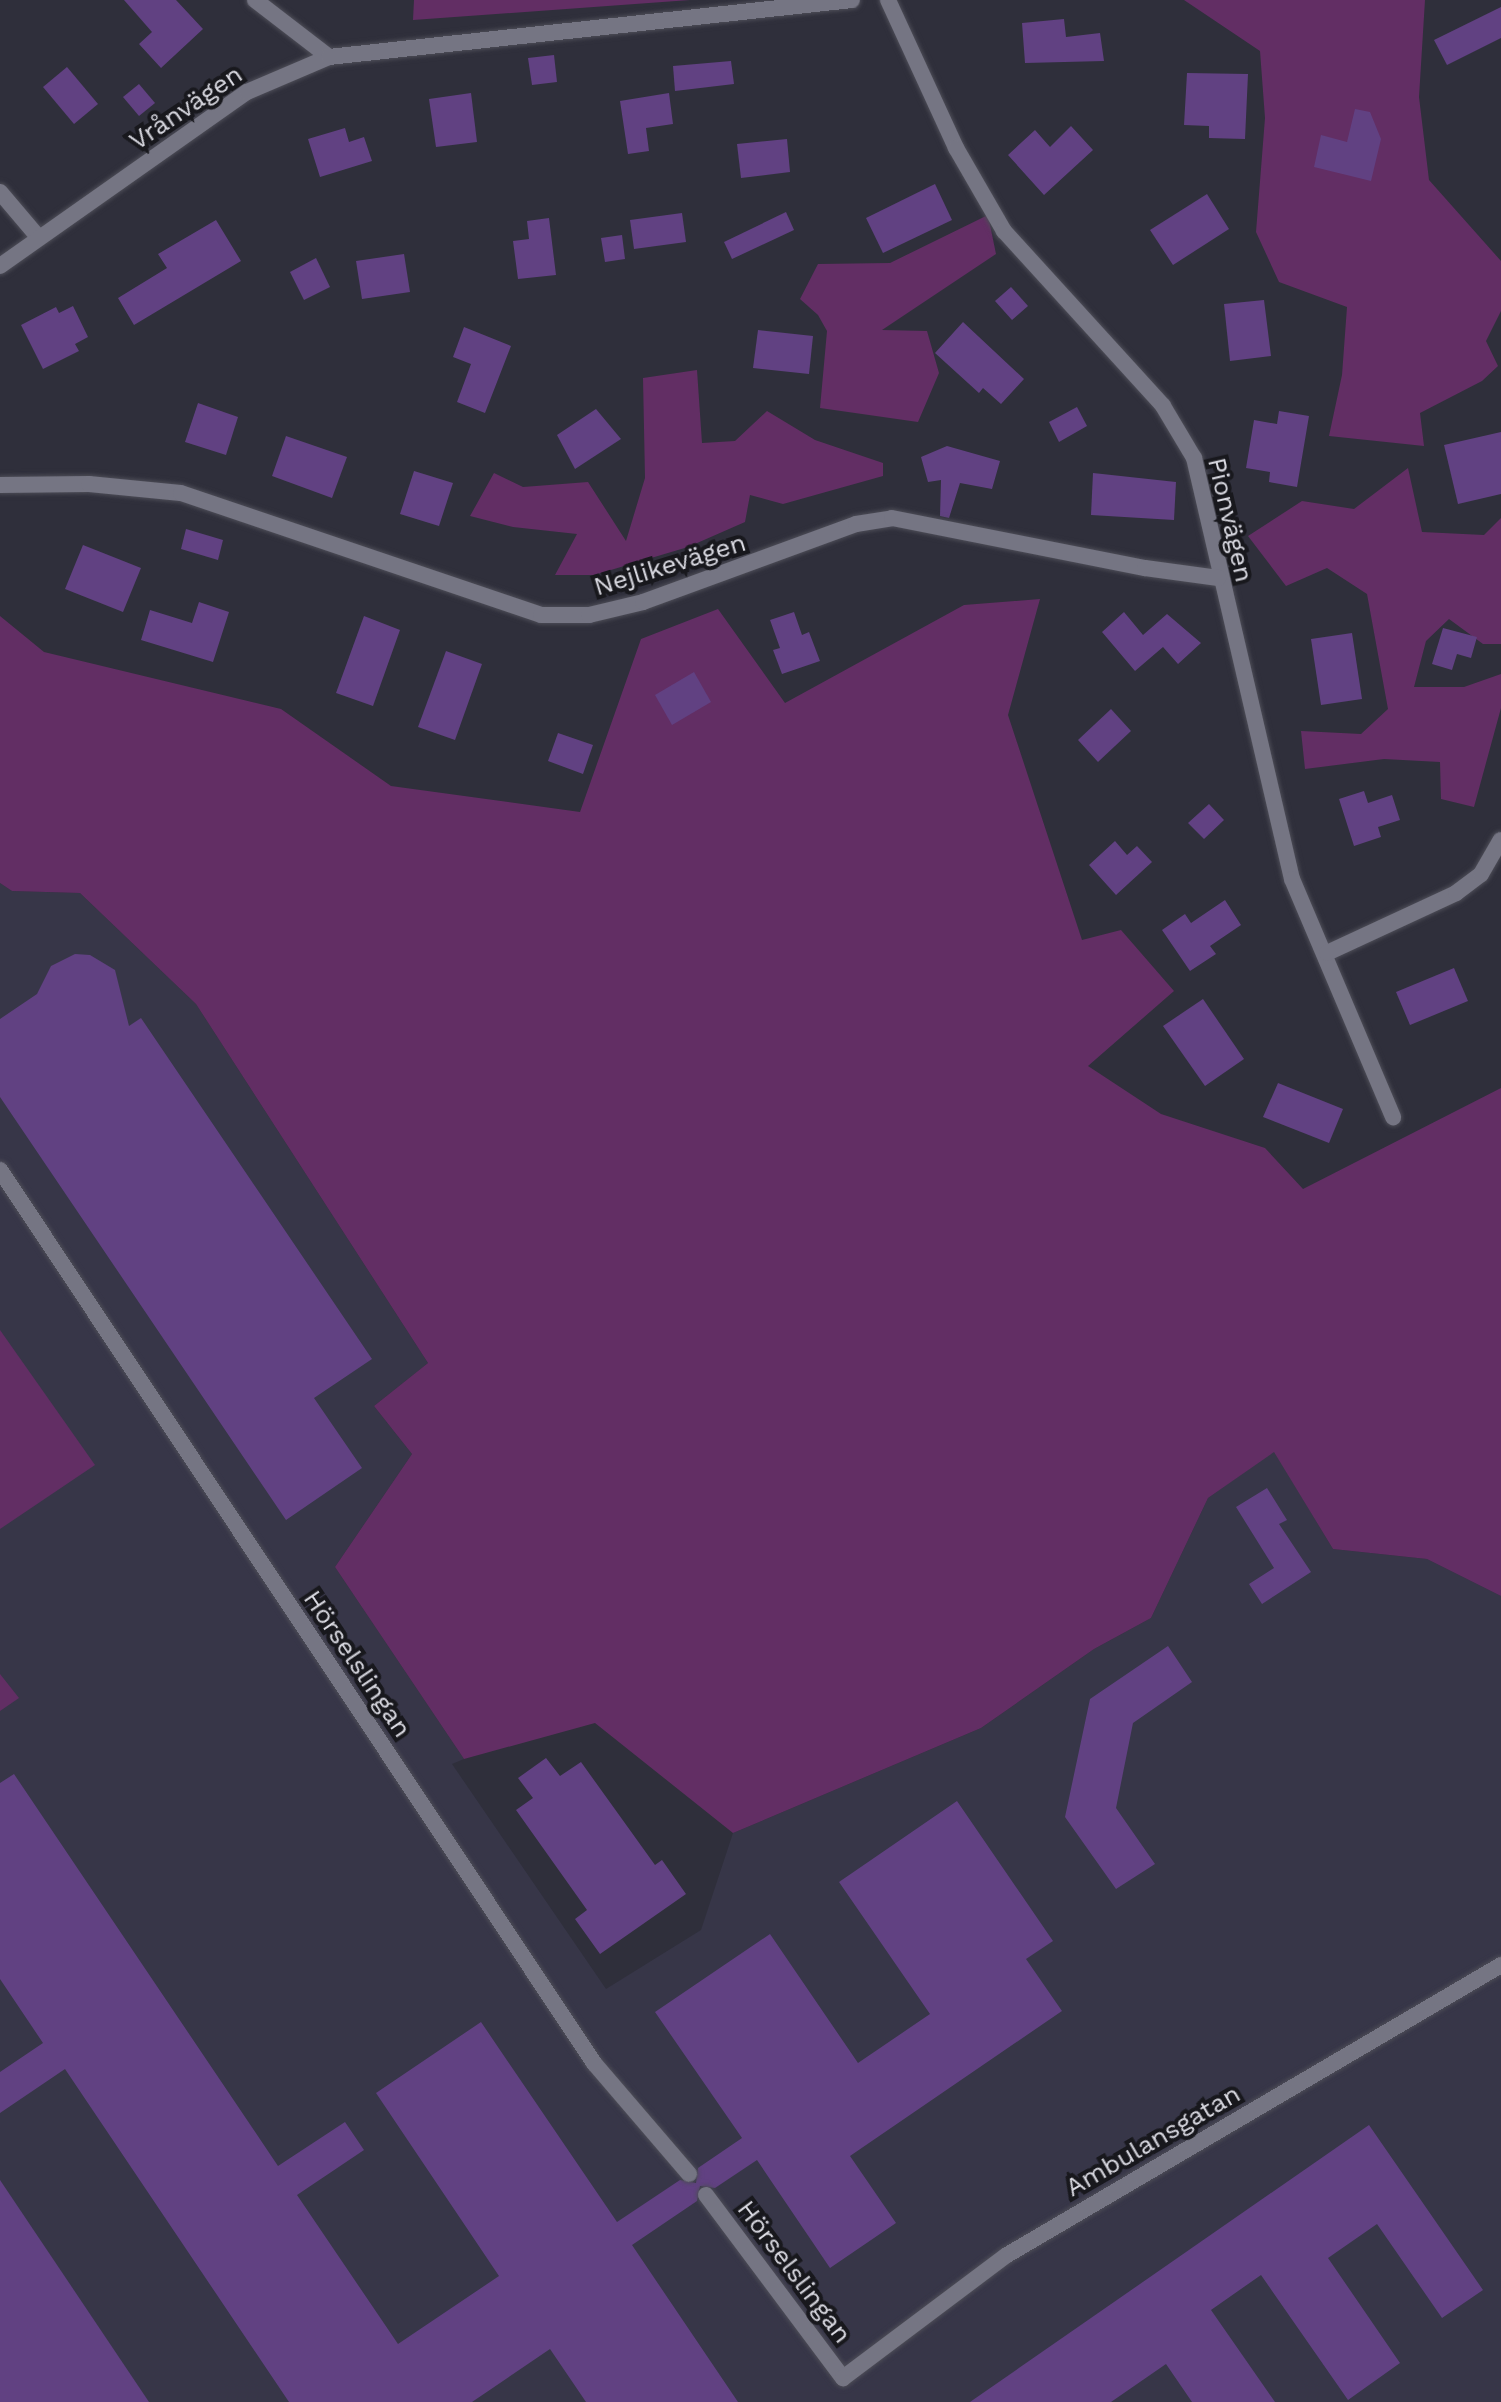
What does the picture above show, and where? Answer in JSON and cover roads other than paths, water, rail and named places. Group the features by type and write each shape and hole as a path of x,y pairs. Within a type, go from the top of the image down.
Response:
{"street":[{"path":"255,0 329,57"},
{"name":"Vrånvägen","path":"0,266 247,92 329,57 852,0"},
{"name":"Pionvägen","path":"888,0 956,148 1004,231 1163,406 1194,458 1218,578 1292,879 1327,953 1393,1117"},
{"path":"0,192 39,238"},
{"name":"Nejlikevägen","path":"0,485 89,484 181,493 541,615 589,615 643,602 856,524 892,518 1145,568 1218,578"},
{"path":"1327,953 1456,893 1481,874 1501,840"},
{"name":"Hörselslingan","path":"0,1170 594,2063 689,2174"},
{"name":"Ambulansgatan","path":"843,2378 1007,2255 1501,1965"},
{"name":"Hörselslingan","path":"706,2195 843,2378"}]}
